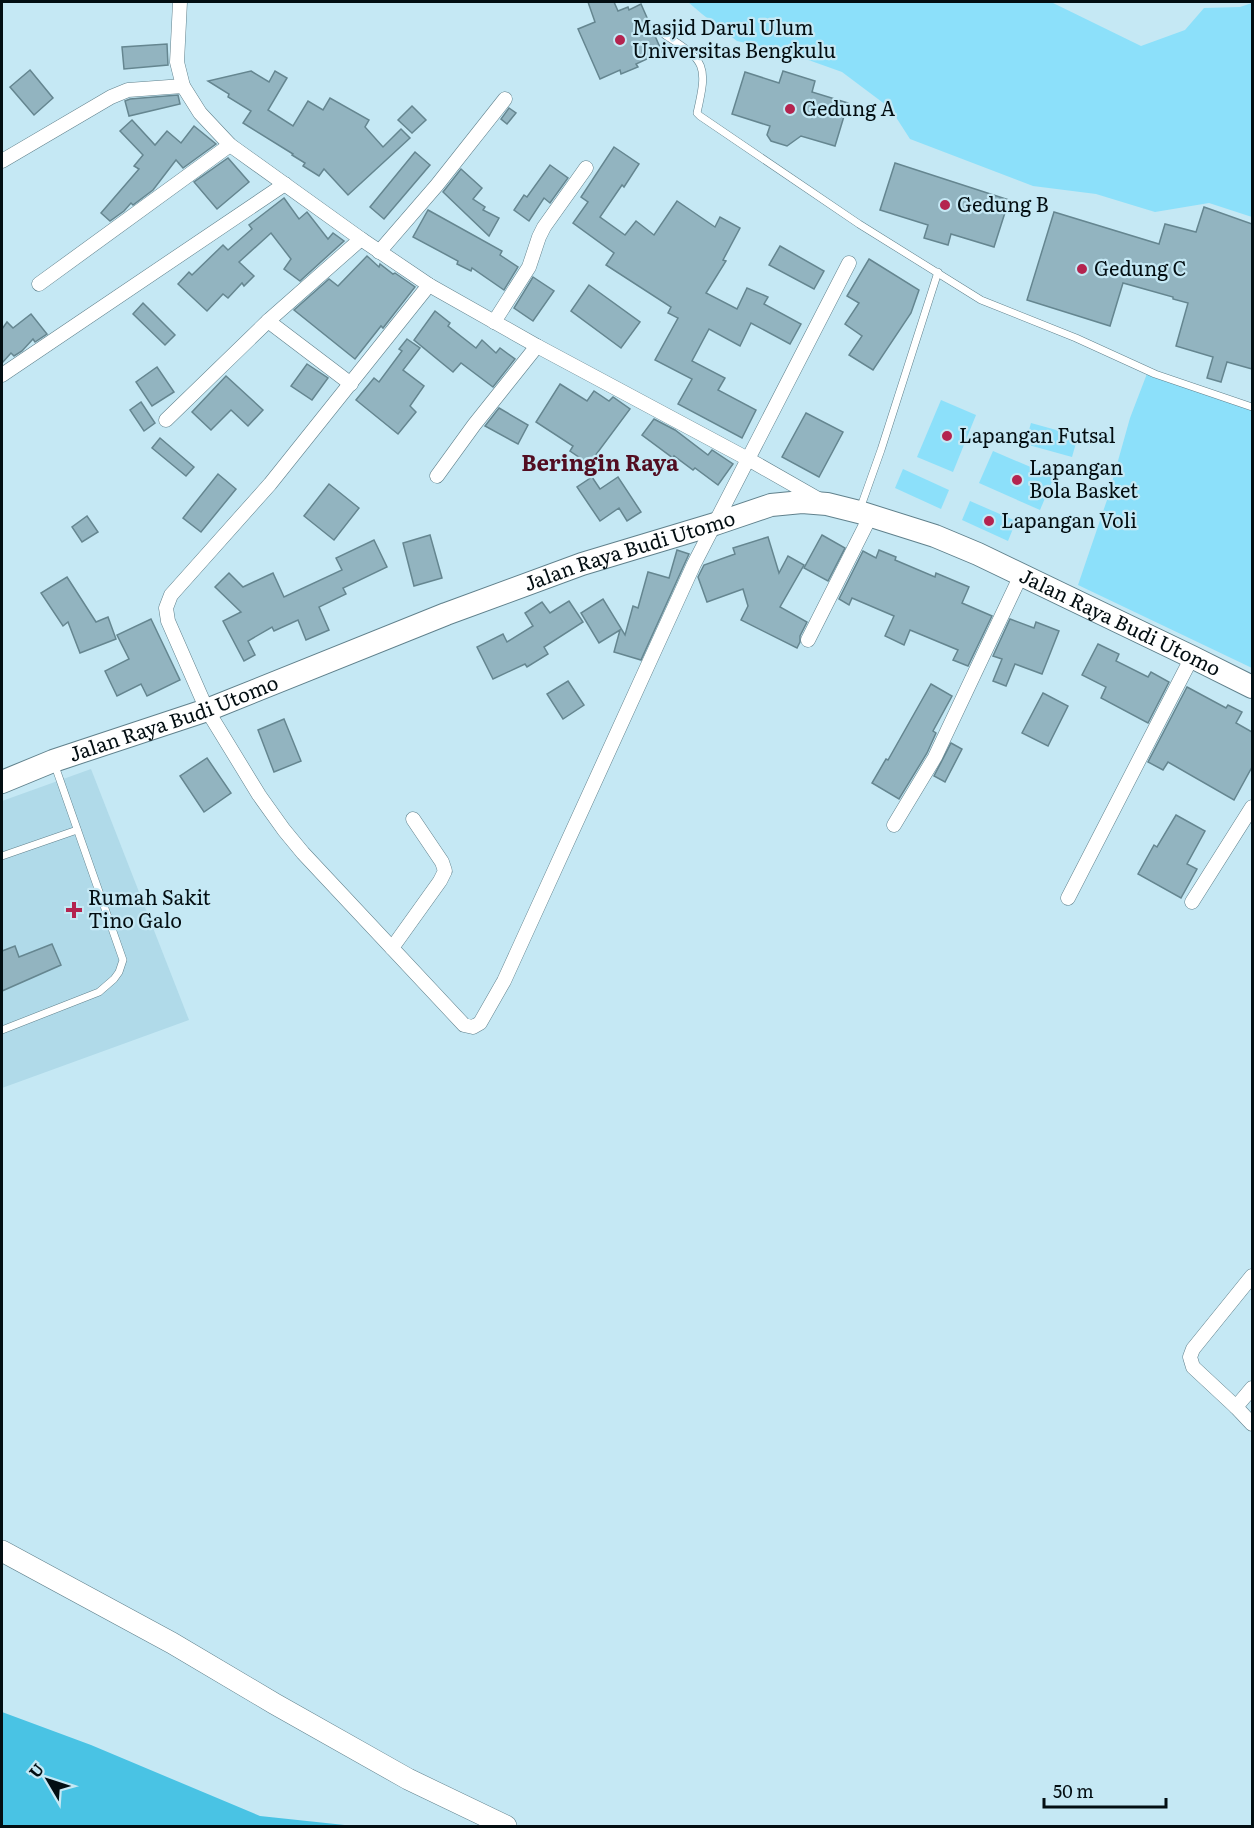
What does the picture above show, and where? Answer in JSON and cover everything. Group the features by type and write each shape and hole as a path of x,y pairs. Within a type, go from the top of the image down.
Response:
{"highway":[{"name":"Jalan Raya Budi Utomo","path":"2,782 53,761 207,710 446,614 582,564 771,505 802,502 827,504 865,513 935,536 1252,687"}],"main road":[{"path":"2,1551 172,1643 408,1779 506,1827"}],"street":[{"path":"180,2 177,62 183,86 200,113 230,145 429,285 827,504"},
{"path":"2,161 111,97 128,90 183,86"},
{"path":"379,252 437,185 506,99"},
{"path":"39,284 230,145"},
{"path":"494,322 529,267 543,227 586,168"},
{"path":"2,375 285,184"},
{"path":"166,420 268,321 361,239"},
{"path":"429,285 270,484 171,595 166,608 168,621 207,710 259,795 284,830 464,1025 473,1027 480,1023 504,981 694,564 849,263"},
{"path":"268,321 351,384"},
{"path":"438,476 474,425 537,346"},
{"path":"808,640 865,513"},
{"path":"894,825 934,756 1020,575"},
{"path":"1068,898 1192,657"},
{"path":"1192,902 1252,807"},
{"path":"392,948 445,871 442,862 413,819"},
{"path":"1252,1276 1193,1349 1190,1357 1192,1367 1252,1424"},
{"path":"1236,1407 1252,1388"}],"lane":[{"path":"664,35 685,48 701,65 703,83 697,113 700,116 859,224 981,300 1076,338 1155,374 1252,407"},
{"path":"865,513 881,450 938,272"},
{"path":"2,1030 99,992 114,979 123,960 53,761"},
{"path":"2,856 77,830"}],"shaded area":[{"path":"688,2 1051,2 1141,46 1185,30 1204,8 1240,7 1252,3 1252,217 1209,203 1155,212 1096,194 1033,186 910,139 890,108 842,72 786,52 737,41"},
{"path":"1148,371 1252,407 1252,668 1078,585 1107,500 1130,418"},
{"name":"Lapangan Futsal","path":"941,400 976,415 953,472 917,457"},
{"path":"1031,423 1078,436 1072,457 1025,444"},
{"name":"Lapangan Bola Basket","path":"993,451 1054,477 1040,510 979,483"},
{"name":"Lapangan Voli","path":"903,469 949,490 941,509 895,488"},
{"name":"Lapangan Voli","path":"970,501 1016,521 1008,541 962,520"},
{"name":"Rumah Sakit Tino Galo","path":"91,769 189,1020 2,1088 2,801"},
{"path":"2,1712 91,1745 260,1816 354,1826 2,1826"}],"building":[{"name":"Masjid Darul Ulum Universitas Bengkulu","path":"588,2 614,2 618,11 628,7 629,10 641,4 662,52 636,64 638,67 621,74 620,70 600,79 578,29 595,22"},
{"path":"167,44 168,65 124,69 122,47"},
{"path":"30,70 53,98 34,115 10,87"},
{"path":"251,71 269,82 275,71 287,78 268,110 293,126 308,101 323,110 330,98 369,120 365,127 383,147 401,129 410,138 348,195 324,169 319,176 303,166 305,163 293,154 243,123 251,111 208,81"},
{"name":"Gedung A","path":"783,71 815,81 812,92 848,103 835,146 801,136 787,146 771,141 767,135 770,126 732,114 745,72 779,83"},
{"path":"178,95 180,104 129,116 125,101 130,99"},
{"path":"412,106 426,120 412,133 398,120"},
{"path":"509,108 516,113 507,124 501,119"},
{"path":"132,120 155,145 167,131 181,143 194,126 216,144 183,168 176,160 153,190 133,205 131,203 110,221 101,213 139,169 134,166 143,155 120,131"},
{"path":"614,147 639,164 600,217 625,235 636,221 654,235 677,201 715,227 720,217 740,228 723,260 726,261 706,293 737,309 747,288 768,297 764,304 801,324 790,344 751,323 740,346 709,329 692,361 725,378 718,390 756,410 742,438 678,404 692,379 655,360 678,318 668,313 671,307 606,265 614,253 573,223 588,202 581,197"},
{"path":"415,152 430,165 384,219 370,207"},
{"path":"228,158 249,182 217,209 194,182"},
{"name":"Gedung B","path":"895,163 1009,200 994,247 951,234 948,245 924,238 928,225 880,210"},
{"path":"550,165 568,178 550,203 544,198 529,221 514,210 524,195 527,197"},
{"path":"461,169 482,188 473,199 485,207 483,210 499,218 489,236 443,192"},
{"path":"284,198 299,219 307,212 328,239 333,233 344,241 300,281 284,269 291,259 271,233 239,262 254,276 244,286 242,283 228,298 223,294 207,311 178,284 189,272 192,275 223,245 228,250 252,229 249,225"},
{"path":"1204,207 1252,224 1252,369 1227,362 1221,382 1207,378 1213,357 1176,346 1188,303 1173,299 1173,297 1123,283 1110,326 1027,300 1054,212 1159,244 1165,224 1196,232"},
{"path":"428,210 502,251 500,255 518,267 504,290 472,268 471,271 457,264 458,261 413,237"},
{"path":"780,246 824,271 814,289 769,265"},
{"path":"367,256 379,267 380,264 415,287 355,359 294,310 329,279 338,286"},
{"path":"869,259 919,290 911,313 873,370 849,355 862,336 845,324 859,303 847,296"},
{"path":"533,277 554,291 533,321 514,308"},
{"path":"589,285 640,322 621,348 571,311"},
{"path":"143,303 175,335 165,345 133,314"},
{"path":"435,311 450,323 448,326 476,348 482,340 496,353 500,348 515,359 493,387 461,363 453,372 414,340"},
{"path":"31,314 47,334 35,342 33,339 14,356 11,353 2,363 2,329 7,322 13,328"},
{"path":"407,339 420,348 403,370 424,386 410,406 416,412 398,434 356,400 374,378 379,382 402,351 399,349"},
{"path":"307,364 328,378 312,400 291,386"},
{"path":"157,367 174,392 152,406 136,382"},
{"path":"226,376 263,410 248,426 231,410 211,430 192,412"},
{"path":"560,384 587,401 594,391 609,401 613,397 630,409 589,464 570,451 573,446 536,422"},
{"path":"141,402 155,423 144,431 130,410"},
{"path":"499,408 528,425 518,444 485,426"},
{"path":"806,413 843,432 819,477 782,457"},
{"path":"654,419 675,430 708,455 712,450 733,464 718,485 695,468 693,470 674,456 673,458 642,435"},
{"path":"160,438 194,467 186,476 152,448"},
{"path":"218,474 236,489 201,532 183,518"},
{"path":"592,477 600,489 618,477 641,512 627,521 619,508 600,521 577,487"},
{"path":"329,484 359,508 334,540 304,516"},
{"path":"87,516 98,532 82,542 72,527"},
{"path":"430,535 442,578 414,586 403,543"},
{"path":"822,535 845,548 828,581 804,568"},
{"path":"768,537 779,573 788,556 804,565 780,607 807,622 797,648 741,620 748,606 743,589 707,602 698,577 704,565 735,554 733,548"},
{"path":"374,540 387,567 343,588 346,594 319,607 329,630 306,640 298,620 274,631 272,627 248,641 255,655 244,661 223,621 241,612 215,587 229,573 243,587 273,573 284,597 342,570 336,558"},
{"path":"677,550 689,554 641,660 614,652 620,630 599,643 581,613 603,599 625,635 633,606 638,608 648,572 669,578"},
{"path":"879,550 896,557 895,560 935,577 936,573 969,587 962,603 992,616 968,666 953,660 958,650 910,630 904,645 885,636 894,616 852,598 849,605 839,599 863,551 876,558"},
{"path":"67,577 96,622 108,617 116,639 80,653 68,622 63,626 41,593"},
{"path":"569,601 583,622 544,647 548,654 527,667 525,664 493,679 477,647 503,634 507,642 533,626 525,613 542,602 550,613"},
{"path":"151,619 180,680 147,696 141,684 117,696 105,671 129,659 117,635"},
{"path":"1010,619 1034,628 1036,622 1059,631 1042,674 1015,664 1006,686 993,681 1002,659 993,656"},
{"path":"1098,644 1119,654 1116,661 1148,677 1151,672 1169,682 1148,723 1101,698 1106,687 1082,675"},
{"path":"568,681 584,705 563,719 547,694"},
{"path":"931,684 952,696 933,731 936,733 927,753 899,799 872,783 886,759 888,760"},
{"path":"1187,687 1226,708 1228,705 1242,712 1236,723 1252,732 1252,767 1234,800 1168,762 1163,770 1148,762"},
{"path":"1043,693 1068,706 1048,746 1022,733"},
{"path":"284,719 301,761 274,772 258,730"},
{"path":"951,743 962,749 945,782 934,776"},
{"path":"207,758 231,793 204,812 180,776"},
{"path":"1176,815 1205,831 1187,864 1197,869 1181,898 1138,874 1154,845 1157,847"},
{"path":"52,944 61,965 2,991 2,951 15,946 19,957"}],"place":[{"name":"Masjid Darul Ulum Universitas Bengkulu","path":"620,40"},
{"name":"Gedung A","path":"790,109"},
{"name":"Gedung B","path":"945,205"},
{"name":"Gedung C","path":"1082,269"},
{"name":"Lapangan Futsal","path":"947,436"},
{"name":"Lapangan Bola Basket","path":"1017,480"},
{"name":"Lapangan Voli","path":"989,521"},
{"name":"Rumah Sakit Tino Galo","path":"74,910"}],"district":[{"name":"Beringin Raya","path":"600,463"}]}
